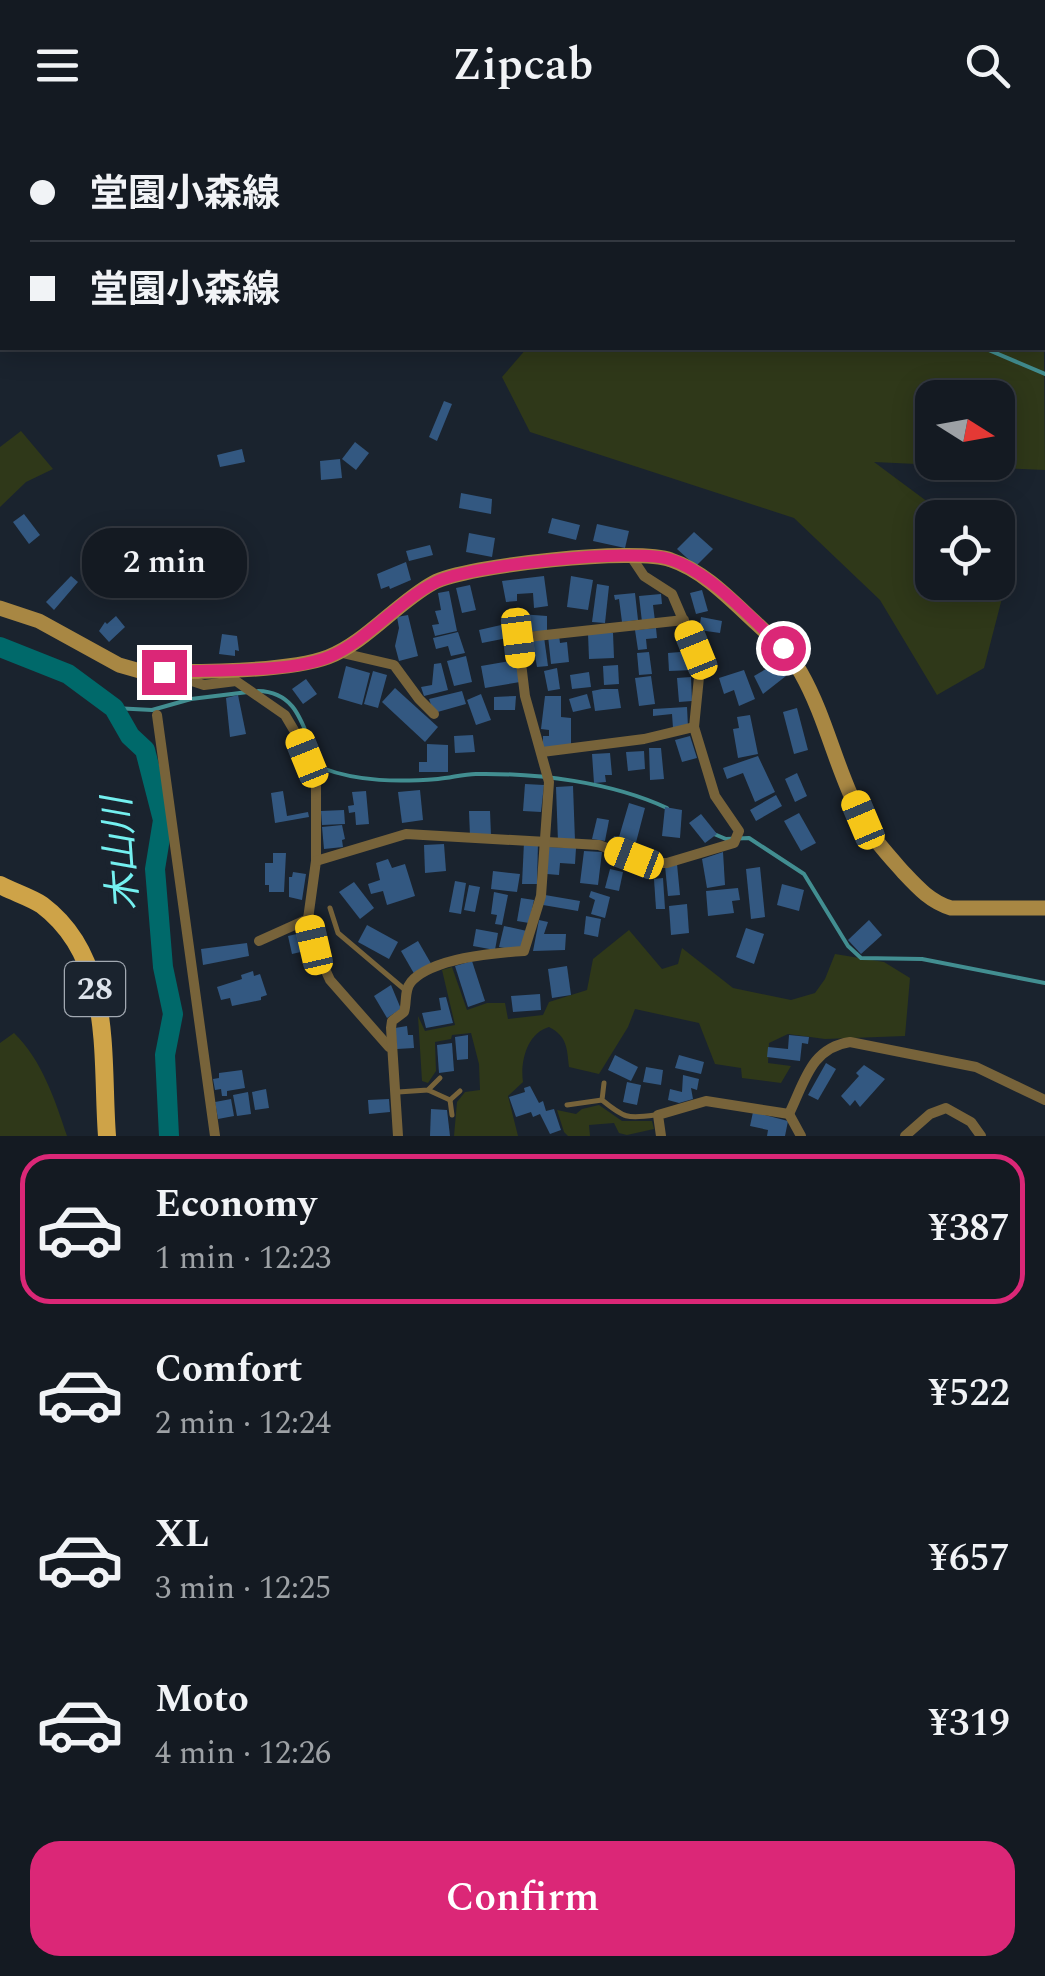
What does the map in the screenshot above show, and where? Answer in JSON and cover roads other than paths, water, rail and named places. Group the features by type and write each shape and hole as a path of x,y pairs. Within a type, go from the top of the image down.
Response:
{"main road":[{"path":"0,608 39,621 119,665 140,672 302,664 336,652 418,592 454,574 520,563 630,555 668,558 724,594 783,648 800,672 820,714 863,820 919,890 940,905 952,908 1045,908"},
{"name":"28","path":"0,886 39,903 60,921 79,946 92,975 100,1012 106,1136"}],"street":[{"path":"316,861 406,834 599,844 646,863 667,862 734,843 739,830 715,796 694,727 696,650 672,594 644,576 630,555"},
{"path":"398,1136 392,1020 404,1012 406,991 412,981 436,966 494,953 524,952 541,896 549,782 525,696 518,638 684,620"},
{"path":"336,652 394,665 434,714"},
{"path":"164,672 204,686 236,681 285,716 298,736 316,779 316,861 308,919 314,945 330,980 386,1041 391,1052"},
{"path":"157,715 215,1136"},
{"path":"542,752 644,739 694,727"},
{"path":"259,941 308,919"},
{"path":"790,1114 815,1061 830,1045 850,1042 976,1067 1045,1100"},
{"path":"661,1136 658,1115 706,1101 790,1114"},
{"path":"906,1136 930,1114 946,1108 971,1122 981,1136"},
{"path":"790,1114 801,1136"}],"lane":[{"path":"330,908 338,933 406,991"},
{"path":"428,1090 440,1078"},
{"path":"602,1100 604,1083"},
{"path":"395,1092 428,1090 450,1100"},
{"path":"450,1100 460,1091"},
{"path":"450,1100 452,1115"},
{"path":"567,1104 602,1100 621,1116 658,1115"}],"waterway":[{"path":"989,350 1045,374"},
{"name":"木山川","path":"0,647 68,674 114,708 130,736 145,750 163,820 155,869 163,967 173,1014 165,1055 169,1136"},
{"path":"258,691 285,699 300,719 322,768 336,773 394,781 476,774 549,777 622,792 667,808"},
{"path":"114,708 152,710 191,699 248,692"},
{"path":"714,834 726,839 749,838 804,874 848,946 861,958 922,959 1045,983"}]}
